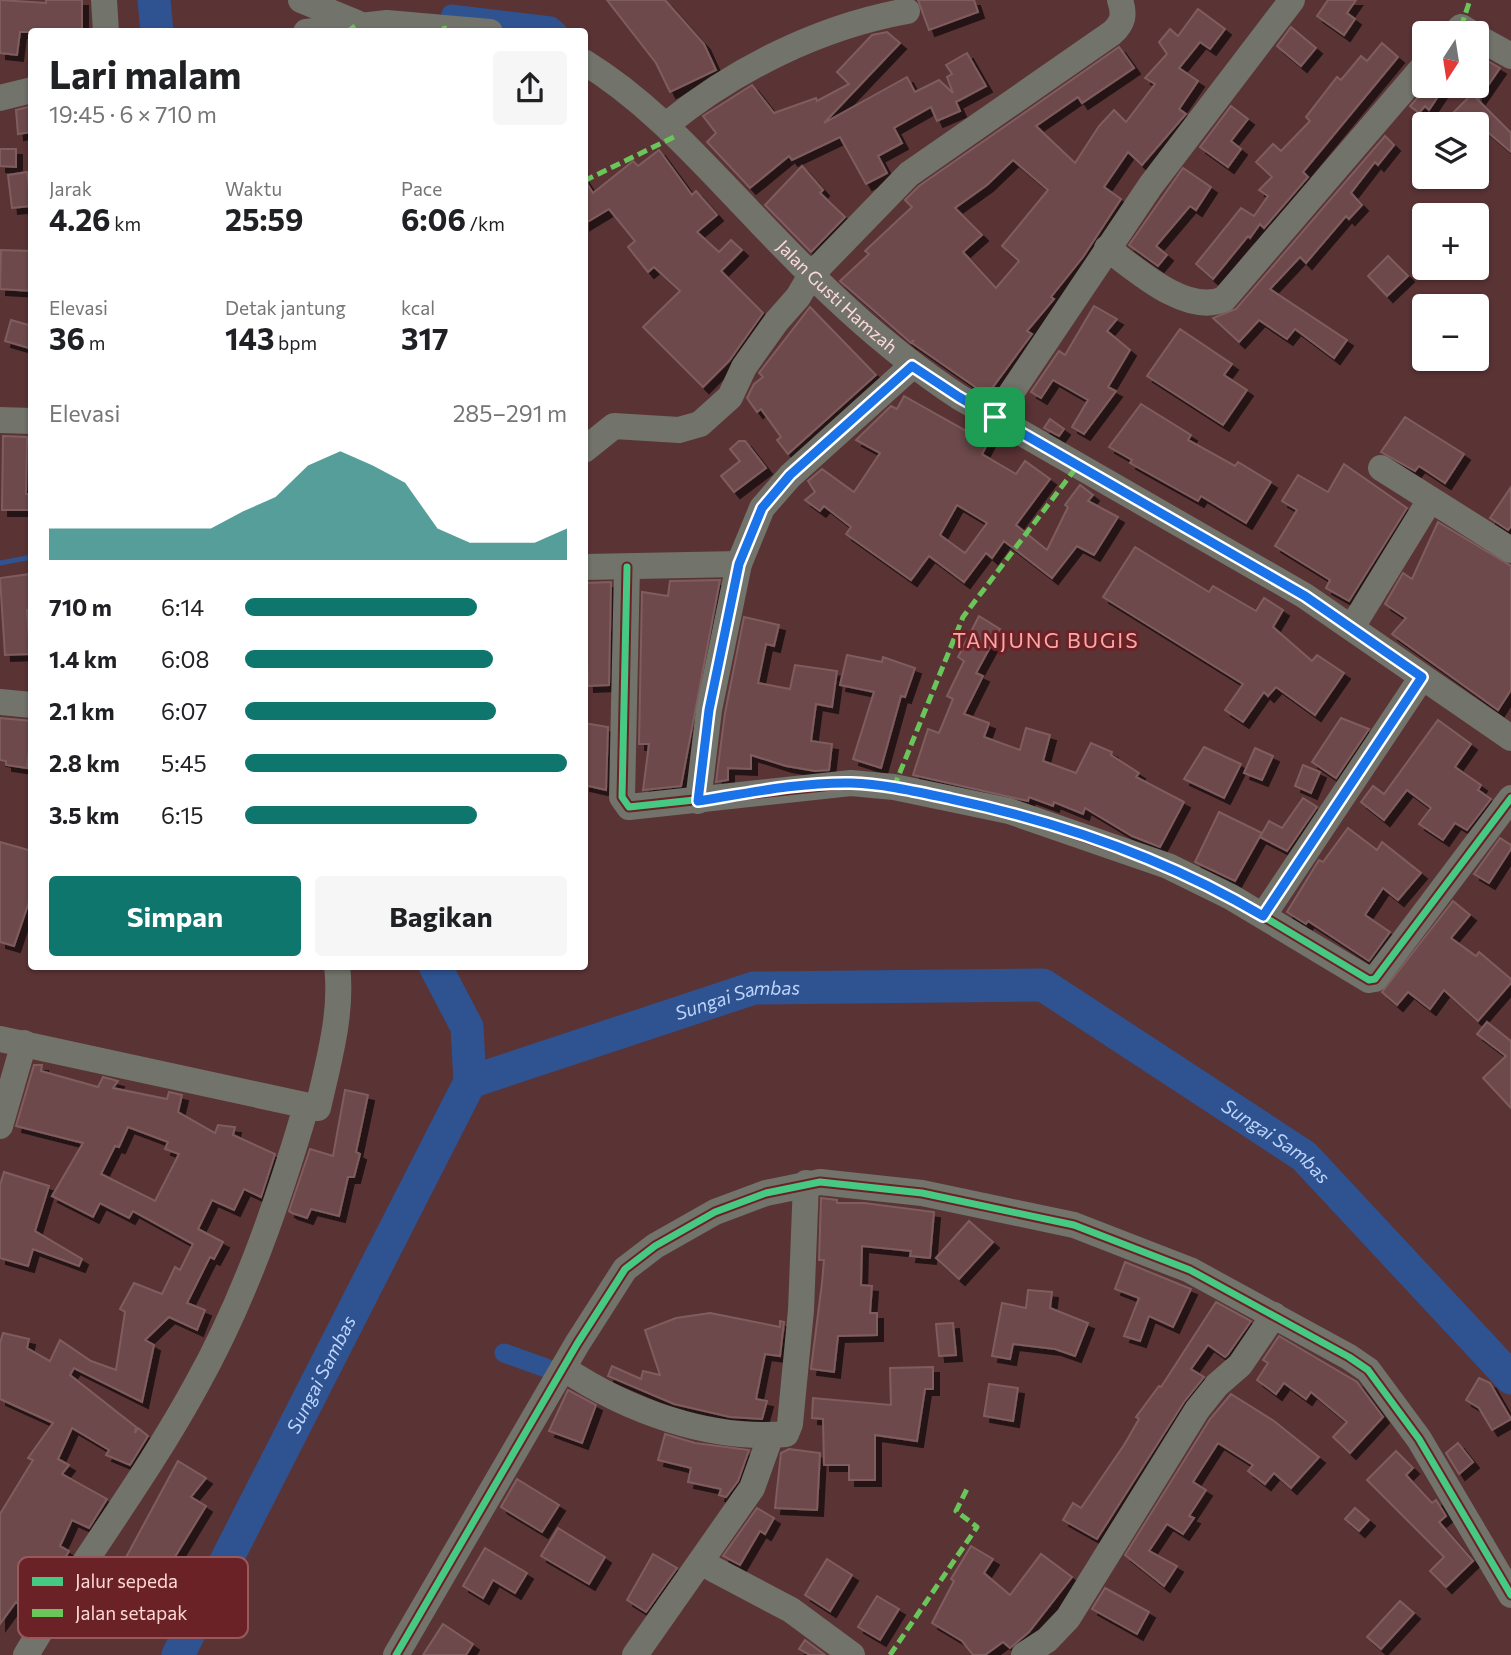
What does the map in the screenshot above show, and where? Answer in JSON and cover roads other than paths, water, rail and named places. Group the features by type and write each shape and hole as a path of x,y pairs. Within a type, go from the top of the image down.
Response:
{"street":[{"path":"104,0 106,28"},
{"path":"301,0 358,24"},
{"path":"588,447 614,426 680,430 700,424 730,397 744,367 776,321 798,297 810,275 909,174 1112,33 1121,24 1123,15 1120,0"},
{"path":"995,417 1107,247 1187,135 1292,0"},
{"path":"666,124 694,102 763,60 874,17 907,11"},
{"path":"332,28 358,24 459,28"},
{"path":"1489,44 1511,56"},
{"name":"Jalan Gusti Hamzah","path":"588,65 666,124 810,275 912,366 1352,627 1511,738"},
{"path":"1107,247 1151,281 1172,292 1200,302 1224,299 1412,80"},
{"path":"0,98 28,91"},
{"path":"698,801 709,710 739,564 762,508 790,475 912,366"},
{"path":"0,420 28,421"},
{"path":"1381,468 1511,550"},
{"path":"1352,627 1430,500"},
{"path":"588,567 739,564"},
{"path":"627,567 622,797 625,804 635,808 786,788 850,783 906,790 1009,811 1122,848 1210,886 1364,978 1375,979 1511,798"},
{"path":"1263,916 1422,677"},
{"path":"0,702 28,705"},
{"path":"0,1126 12,1041 318,1108 337,1009 337,970"},
{"path":"90,1557 154,1458 213,1353 278,1197 306,1107"},
{"path":"563,1368 623,1404 716,1430 786,1434 790,1424 801,1310 806,1183"},
{"path":"397,1655 563,1368 615,1284 641,1255 715,1212 766,1193 806,1183 947,1197 1074,1225 1190,1270 1274,1315 1368,1370 1425,1450 1511,1595"},
{"path":"1024,1655 1058,1630 1068,1618 1197,1410 1216,1385 1240,1365 1274,1315"},
{"path":"635,1655 752,1488 771,1435"},
{"path":"702,1563 791,1610 852,1655"},
{"path":"26,1655 37,1638"}],"waterway":[{"path":"154,0 157,28"},
{"path":"451,14 553,28"},
{"path":"0,563 28,558"},
{"path":"437,970 467,1027 470,1082"},
{"name":"Sungai Sambas","path":"228,1557 470,1082 754,988 1043,985 1304,1156 1511,1378"},
{"path":"504,1353 546,1368"},
{"name":"Sungai Sambas","path":"178,1655 187,1638"}],"district":[{"name":"TANJUNG BUGIS","path":"1046,641"}]}
